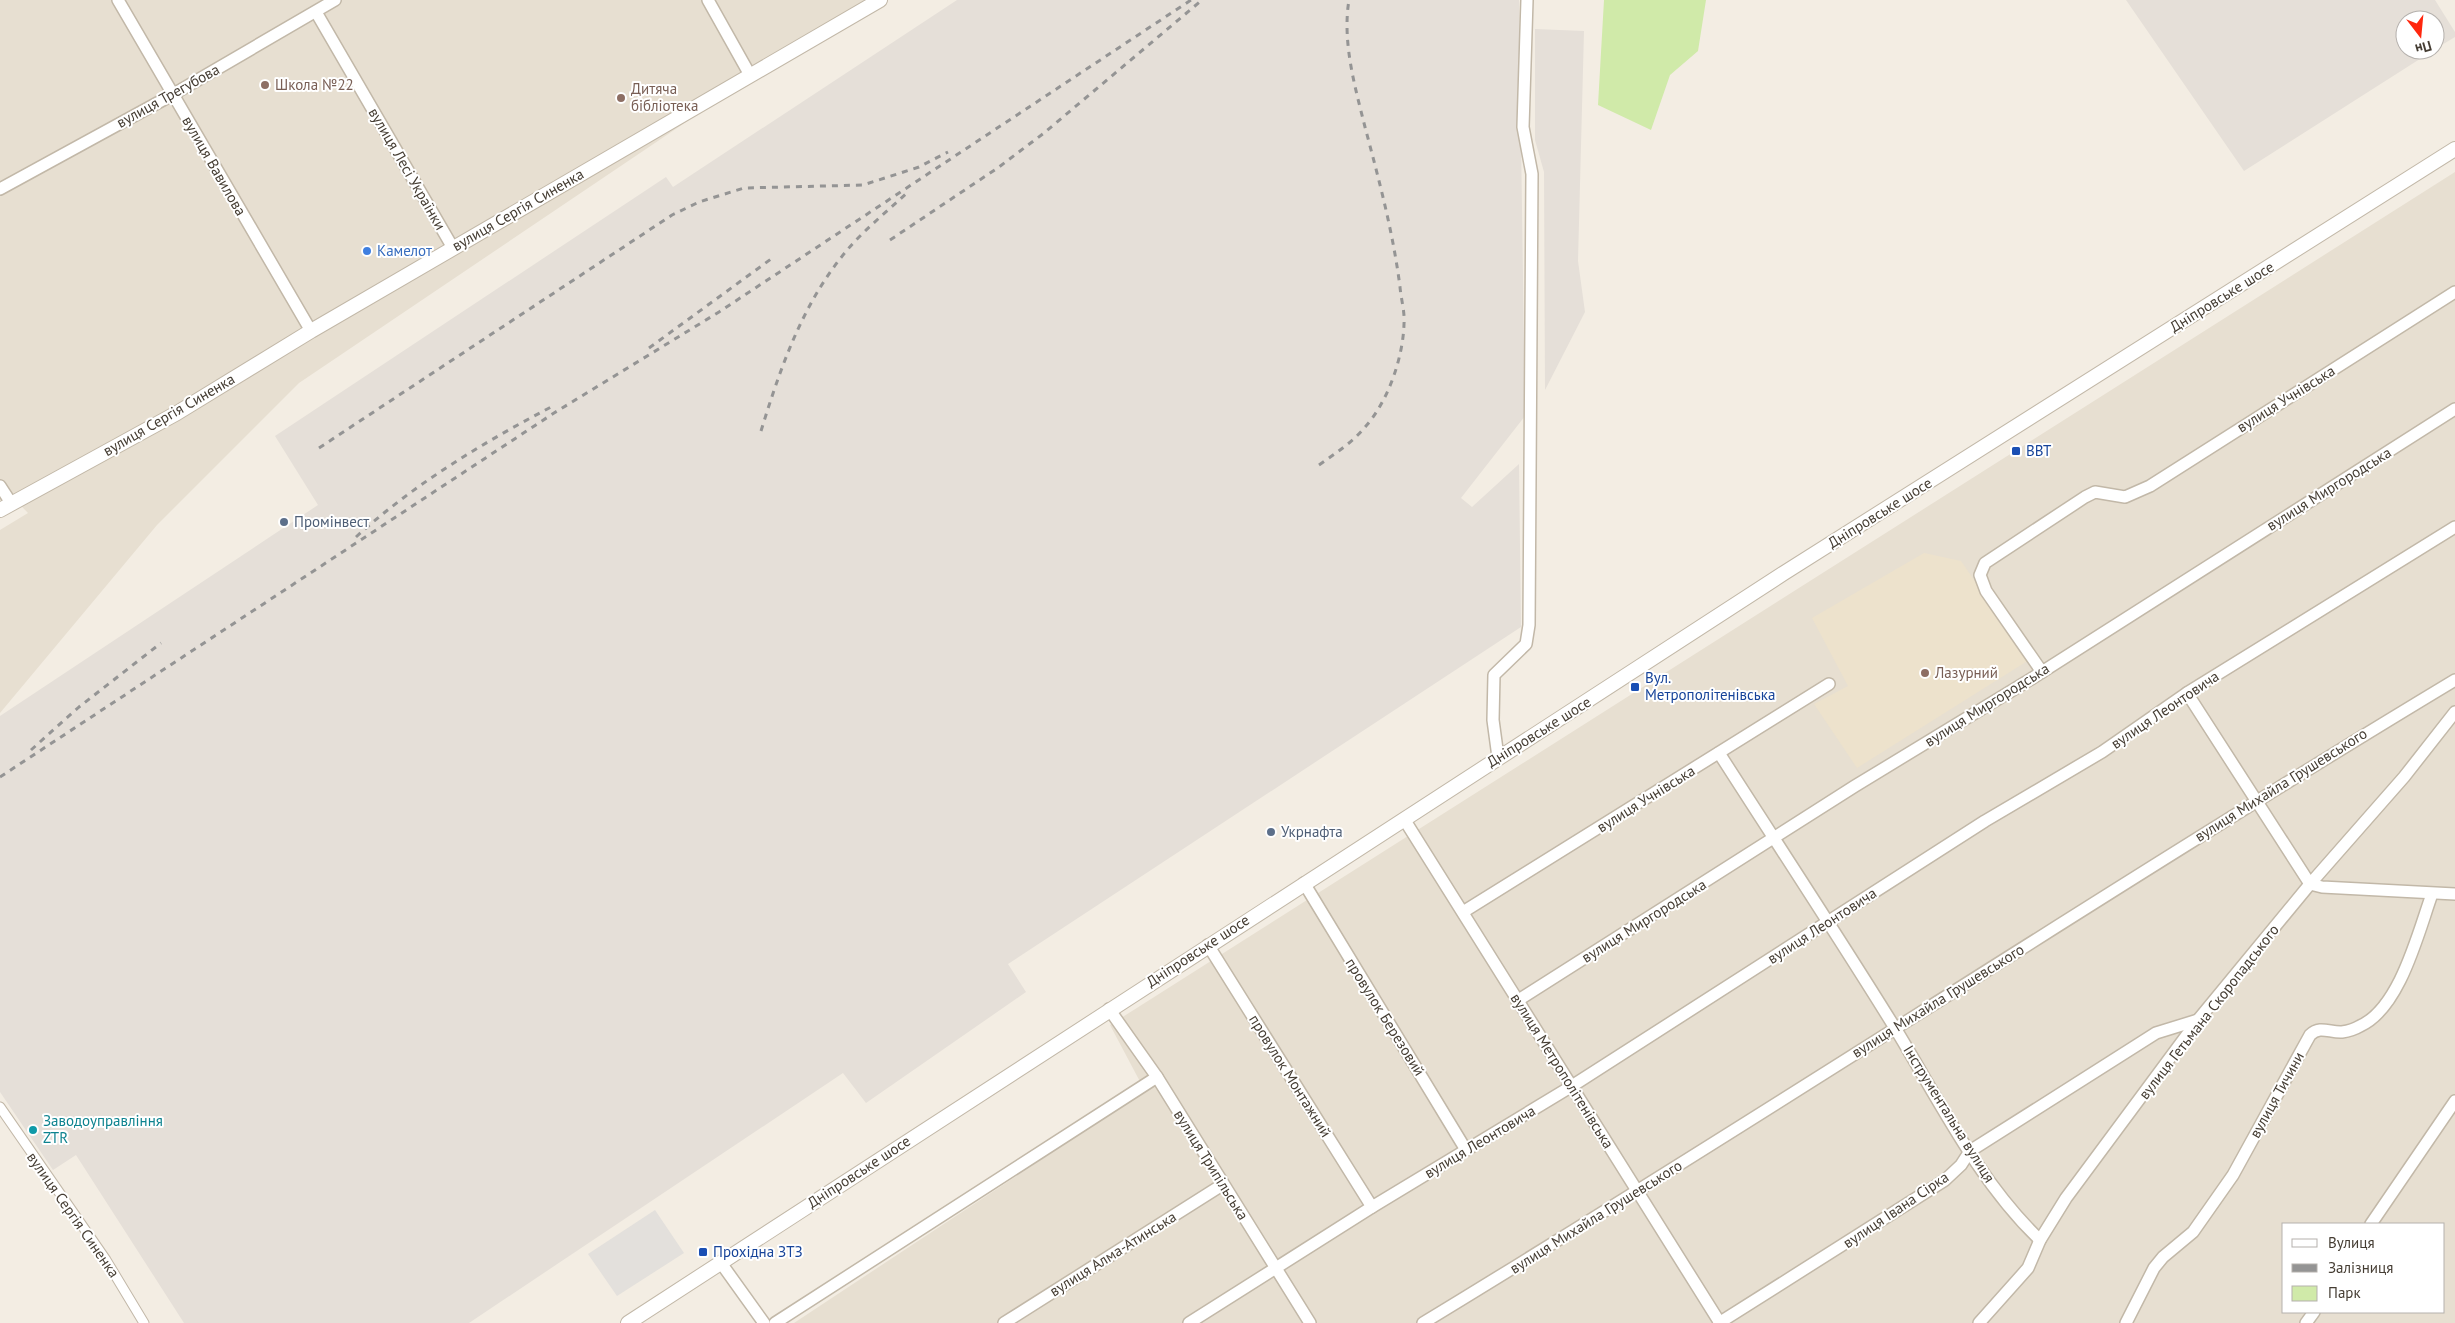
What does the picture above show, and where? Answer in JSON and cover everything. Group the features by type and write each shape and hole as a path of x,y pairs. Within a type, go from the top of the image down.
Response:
{"street":[{"name":"вулиця Вавилова","path":"118,0 311,331"},
{"name":"вулиця Трегубова","path":"0,189 172,95 335,0"},
{"path":"708,0 750,75"},
{"name":"вулиця Сергія Синенка","path":"6,507 176,413 311,331 880,0"},
{"path":"1498,757 1492,720 1494,675 1526,644 1529,625 1532,174 1523,127 1527,0"},
{"name":"вулиця Лесі Українки","path":"316,12 453,248"},
{"name":"Дніпровське шосе","path":"628,1323 1109,1009 1784,573 2455,149"},
{"name":"вулиця Учнівська","path":"2042,672 1986,591 1981,578 1981,570 1985,563 2095,492 2114,497 2125,497 2150,486 2455,292"},
{"name":"вулиця Миргородська","path":"1517,1001 1855,786 2042,672 2455,408"},
{"path":"0,486 6,507"},
{"name":"вулиця Леонтовича","path":"1189,1323 1372,1206 1572,1086 1985,821 2102,752 2187,693 2455,527"},
{"name":"вулиця Михайла Грушевського","path":"1423,1323 1638,1192 2256,799 2455,680"},
{"name":"вулиця Учнівська","path":"1463,912 1829,684"},
{"path":"2187,693 2310,884 2322,888 2455,894"},
{"name":"вулиця Гетьмана Скоропадського","path":"1979,1323 2028,1268 2040,1240 2066,1198 2198,1020 2310,884 2404,777 2455,712"},
{"name":"Інструментальна вулиця","path":"1719,753 1895,1028 1970,1151 2021,1222 2040,1240"},
{"name":"вулиця Метрополітенівська","path":"1404,819 1719,1323"},
{"name":"провулок Березовий","path":"1304,883 1466,1150"},
{"name":"вулиця Тичини","path":"2126,1323 2154,1268 2163,1257 2193,1232 2233,1175 2310,1035 2321,1029 2341,1032 2350,1030 2367,1022 2381,1011 2395,989 2432,894"},
{"name":"провулок Монтажний","path":"1208,945 1372,1206"},
{"name":"вулиця Трипільська","path":"1109,1009 1157,1077 1222,1185 1310,1323"},
{"name":"вулиця Івана Сірка","path":"1719,1323 1945,1180 1961,1165 1970,1151 2156,1033 2198,1020"},
{"path":"775,1323 1157,1077"},
{"path":"2371,1223 2455,1101"},
{"name":"вулиця Сергія Синенка","path":"0,1107 106,1260 144,1323"},
{"name":"вулиця Алма-Атинська","path":"1004,1323 1222,1185"},
{"path":"721,1263 764,1323"}],"shaded area":[{"path":"0,0 867,0 299,383 157,525 0,713 0,530 28,513 0,484"},
{"path":"957,0 1519,0 1525,416 1461,498 1472,507 1519,464 1521,627 1008,964 1026,992 866,1103 843,1073 469,1323 184,1323 76,1155 53,1170 0,1092 0,716 318,505 275,436 666,177 673,187"},
{"path":"2126,0 2435,0 2441,10 2395,10 2395,60 2418,60 2244,171"},
{"path":"2445,16 2455,32 2455,37 2445,43"},
{"path":"1535,29 1584,31 1578,261 1585,312 1545,390 1544,172 1535,140"},
{"path":"2455,172 2455,1323 794,1323 1145,1091 1110,1025"},
{"name":"Лазурний","path":"1924,553 1961,561 2029,660 1857,768 1814,704 1848,686 1812,618"},
{"path":"655,1210 684,1253 617,1296 588,1254"}],"green space":[{"path":"1604,0 1706,0 1698,51 1670,75 1651,130 1598,105"}],"railway":[{"path":"0,777 554,413 719,312 1191,0"},
{"path":"890,240 999,167 1044,133 1202,0"},
{"path":"1319,465 1356,437 1374,416 1393,378 1401,351 1404,324 1390,226 1357,96 1348,48 1347,16 1349,0"},
{"path":"319,448 672,215 699,202 744,188 863,185 919,167 948,152"},
{"path":"761,431 785,359 818,291 832,269 855,241 909,191"},
{"path":"649,348 771,259"},
{"path":"356,537 402,499 450,465 501,434 553,406"},
{"path":"31,750 79,707 161,643"}],"place":[{"name":"Школа №22","path":"265,85"},
{"name":"Дитяча бібліотека","path":"621,98"},
{"name":"Камелот","path":"367,251"},
{"name":"ВВТ","path":"2016,451"},
{"name":"Промінвест","path":"284,522"},
{"name":"Лазурний","path":"1925,673"},
{"name":"Вул. Метрополітенівська","path":"1635,687"},
{"name":"Укрнафта","path":"1271,832"},
{"name":"Заводоуправління ZTR","path":"33,1130"},
{"name":"Прохідна ЗТЗ","path":"703,1252"}]}
